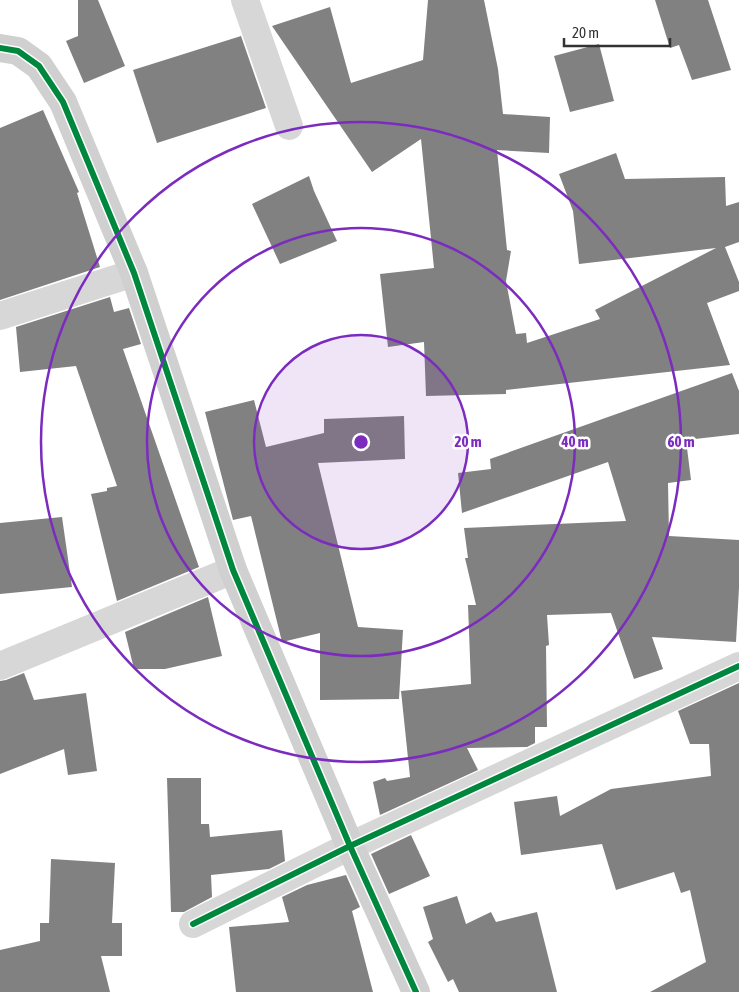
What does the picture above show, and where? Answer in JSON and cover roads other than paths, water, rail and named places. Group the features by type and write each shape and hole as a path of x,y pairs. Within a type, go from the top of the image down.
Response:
{"street":[{"path":"244,0 289,126"},
{"path":"0,48 18,51 39,66 63,102 134,273 233,570 350,846 416,992"},
{"path":"0,316 134,273"},
{"path":"0,666 233,570"},
{"path":"193,924 350,846 739,666"}]}
